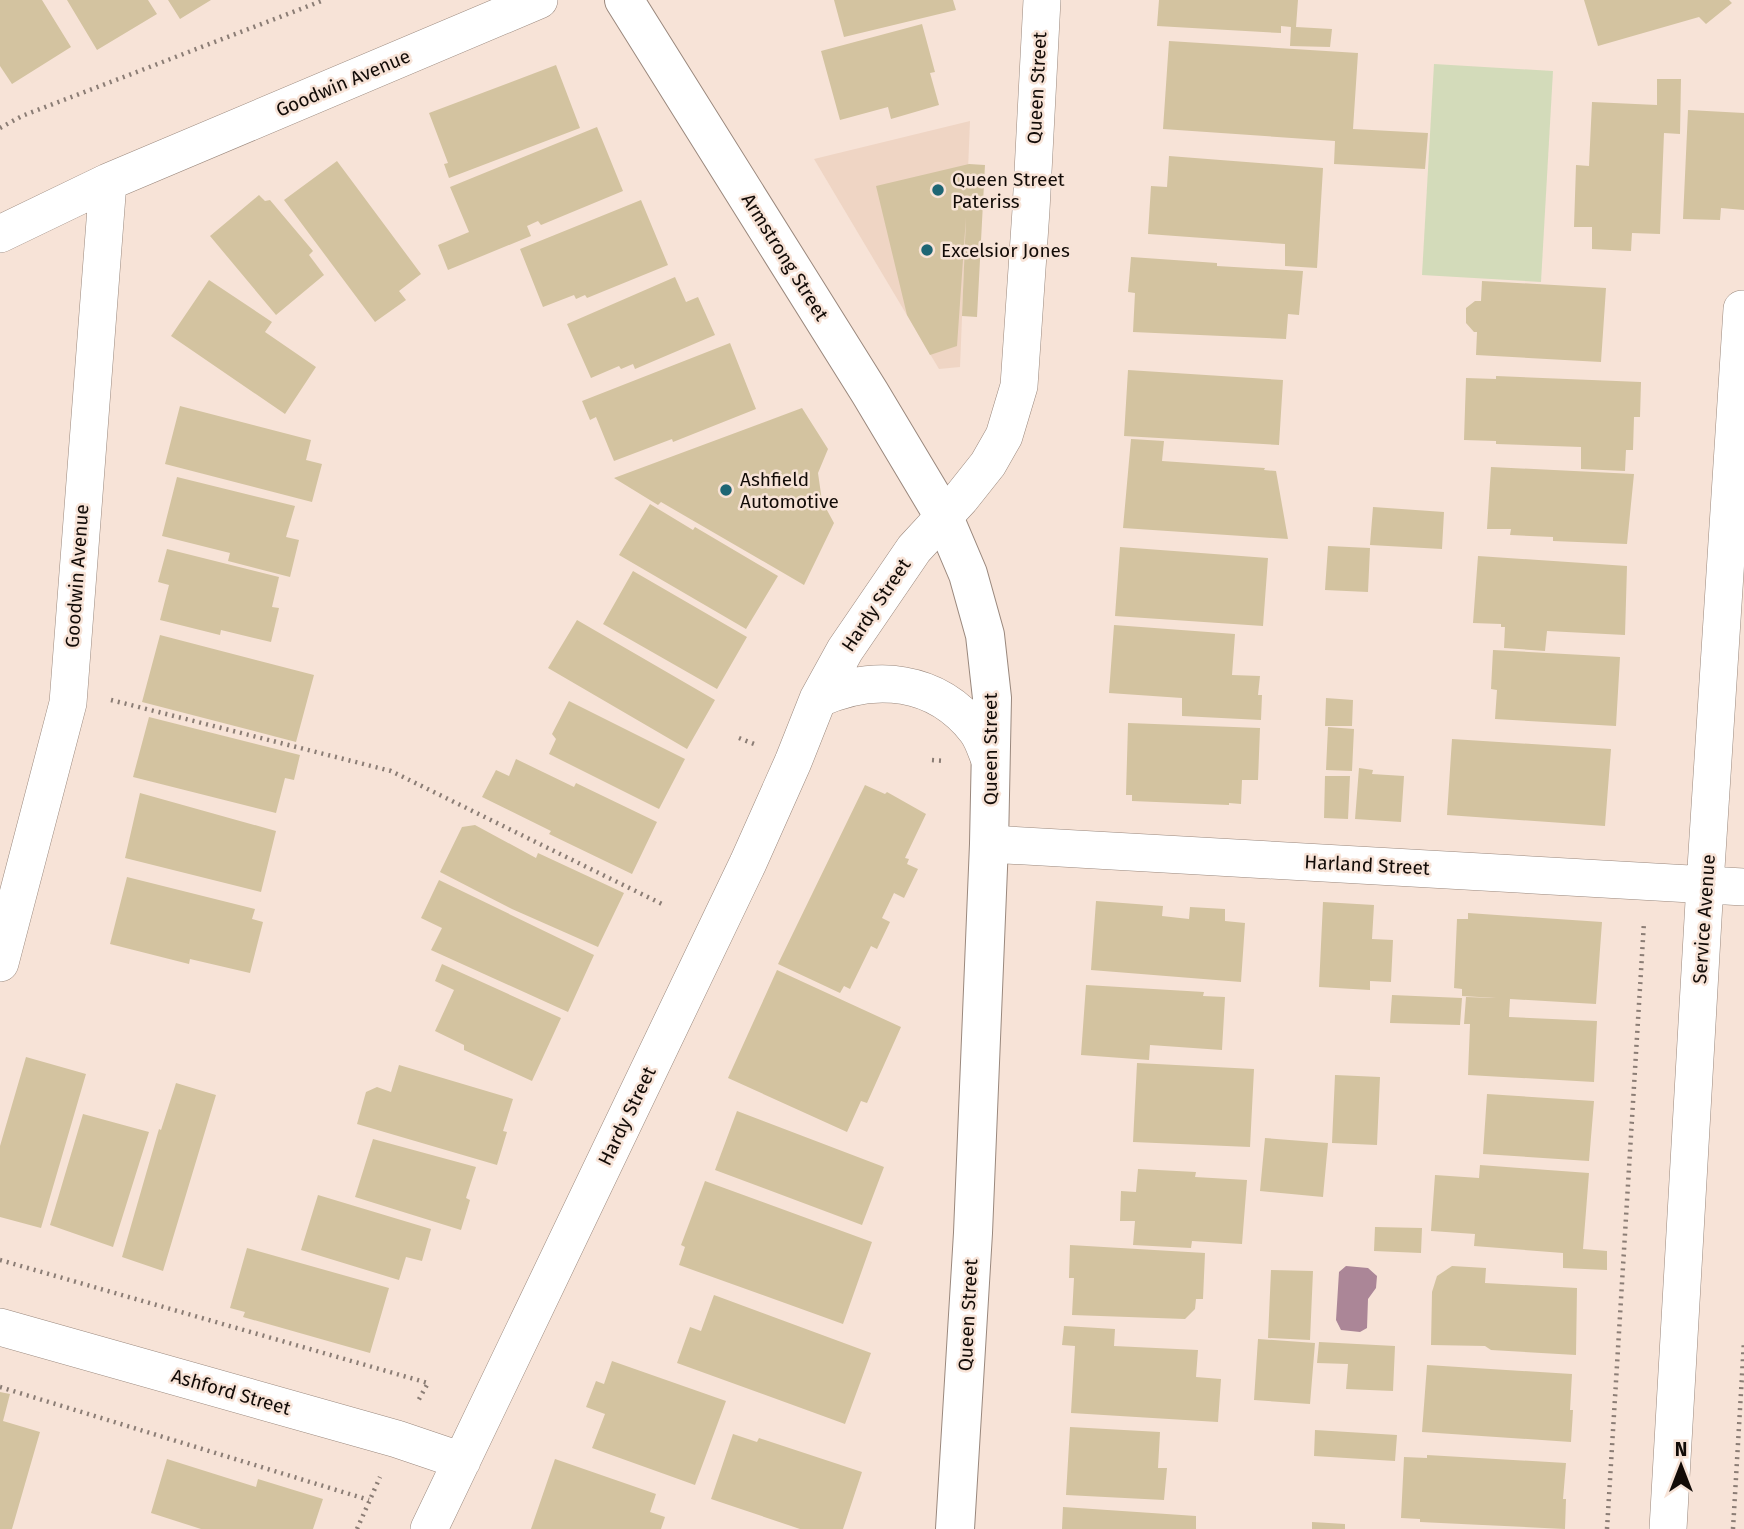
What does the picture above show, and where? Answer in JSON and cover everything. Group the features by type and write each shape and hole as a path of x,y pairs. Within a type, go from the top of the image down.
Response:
{"street":[{"name":"Goodwin Avenue","path":"0,234 108,182 539,0"},
{"name":"Armstrong Street","path":"624,0 870,393 943,515"},
{"name":"Queen Street","path":"955,1529 973,1233 989,844 992,698 985,635 968,574 943,515 961,498 988,464 1004,436 1019,386 1042,0"},
{"name":"Goodwin Avenue","path":"0,963 68,703 108,182"},
{"name":"Service Avenue","path":"1668,1529 1705,884 1742,309"},
{"name":"Hardy Street","path":"429,1529 748,863 818,699 845,650 876,603 914,549 943,515"},
{"name":"Hardy Street","path":"818,699 840,689 862,684 886,683 936,695 959,712 978,732 990,760"},
{"name":"Harland Street","path":"989,844 1744,887"},
{"name":"Ashford Street","path":"0,1327 397,1439 462,1461"}],"path":[{"path":"0,128 22,116 324,0"},
{"path":"107,698 391,771 662,904"},
{"path":"738,738 760,746"},
{"path":"1607,1529 1645,918"},
{"path":"0,1259 428,1384"},
{"path":"1733,1529 1744,1341"},
{"path":"0,1387 369,1500 357,1529"}],"shaded area":[{"path":"970,121 960,367 939,369 814,159"},
{"path":"1346,1266 1368,1268 1377,1276 1376,1288 1368,1299 1367,1328 1360,1332 1341,1330 1336,1320 1339,1272"}],"green space":[{"path":"1434,64 1553,71 1541,282 1422,275"}],"building":[{"path":"0,0 42,0 71,47 12,84 0,66"},
{"path":"67,0 148,0 157,14 97,50"},
{"path":"168,0 211,0 180,19"},
{"path":"834,0 953,0 956,10 844,37"},
{"path":"1159,0 1298,0 1296,27 1332,29 1330,47 1290,46 1291,27 1281,26 1281,33 1157,26"},
{"path":"1584,0 1729,0 1732,3 1706,24 1699,17 1598,46"},
{"path":"922,24 935,72 930,73 939,105 891,119 888,107 840,120 821,51"},
{"path":"1169,41 1358,53 1353,129 1428,133 1425,169 1334,164 1335,141 1163,129"},
{"path":"556,65 580,128 449,178 444,164 448,163 429,113"},
{"path":"1657,79 1681,79 1680,134 1664,133 1660,234 1632,233 1631,251 1592,249 1592,227 1574,227 1576,165 1589,166 1592,102 1657,105"},
{"path":"1688,110 1744,113 1744,210 1721,208 1720,220 1683,219"},
{"path":"597,127 623,191 541,225 538,221 527,226 531,236 448,270 438,245 469,232 450,187"},
{"path":"1169,156 1323,168 1317,268 1285,266 1285,244 1148,234 1151,186 1167,187"},
{"path":"337,161 421,274 399,291 406,300 375,322 284,200"},
{"name":"Excelsior Jones","path":"969,164 985,165 977,317 962,316 966,217 957,346 930,355 907,315 876,186"},
{"path":"259,195 265,201 270,200 313,251 309,255 324,275 276,315 210,236"},
{"path":"641,200 668,265 587,298 585,295 576,299 574,295 543,307 520,249"},
{"path":"1131,257 1303,271 1299,315 1288,314 1286,339 1133,332 1135,293 1128,292"},
{"path":"675,277 686,302 698,297 715,335 635,369 633,364 621,369 619,366 591,378 567,324"},
{"path":"209,280 272,322 265,332 316,367 285,414 171,336"},
{"path":"1482,281 1606,288 1601,362 1476,355 1477,332 1466,323 1466,308 1475,301 1481,301"},
{"path":"730,343 756,409 673,442 672,439 614,461 596,417 590,420 582,401"},
{"path":"1128,370 1283,380 1279,445 1124,436"},
{"path":"1496,376 1641,382 1640,417 1634,417 1633,450 1626,450 1625,471 1581,469 1581,447 1464,440 1466,378 1496,379"},
{"path":"180,406 311,440 306,460 322,464 312,502 165,464"},
{"name":"Ashfield Automotive","path":"802,408 828,449 818,473 822,501 834,523 804,585 661,502 658,505 614,478"},
{"path":"1131,439 1164,441 1162,461 1276,471 1288,539 1123,528"},
{"path":"1491,467 1634,474 1627,544 1553,541 1553,537 1510,535 1511,529 1487,529"},
{"path":"177,477 295,506 286,537 299,540 290,577 228,561 230,553 162,536"},
{"path":"650,504 778,576 746,629 619,555"},
{"path":"1373,507 1444,512 1442,549 1370,545"},
{"path":"1328,546 1370,548 1368,592 1325,590"},
{"path":"1120,547 1268,558 1263,626 1115,616"},
{"path":"167,549 279,577 272,607 279,608 271,642 221,630 220,635 160,620 169,585 158,582"},
{"path":"1478,556 1627,566 1625,635 1547,631 1545,651 1504,648 1505,627 1501,627 1501,624 1473,623"},
{"path":"633,571 747,637 717,689 603,624"},
{"path":"577,620 715,700 687,749 548,668"},
{"path":"1114,625 1235,634 1232,675 1260,676 1258,695 1262,695 1261,720 1182,716 1182,698 1109,693"},
{"path":"160,635 314,675 296,742 142,702"},
{"path":"1493,650 1620,657 1616,726 1495,719 1497,690 1491,689"},
{"path":"1326,698 1353,700 1352,726 1325,726"},
{"path":"569,701 685,759 659,809 549,754 556,739 552,734"},
{"path":"149,717 300,755 294,780 285,778 276,813 133,777"},
{"path":"1128,723 1260,728 1258,780 1242,780 1241,804 1132,801 1132,795 1126,795"},
{"path":"1328,727 1354,729 1352,771 1326,770"},
{"path":"1452,739 1611,749 1605,826 1447,815"},
{"path":"516,759 574,787 576,783 657,822 632,874 549,834 551,831 482,797 496,770 509,776"},
{"path":"1359,768 1373,770 1372,774 1404,776 1401,822 1355,819"},
{"path":"1325,776 1350,776 1348,819 1324,818"},
{"path":"865,785 885,794 887,792 926,814 905,858 909,859 907,864 918,869 904,898 894,893 882,918 890,922 877,949 871,946 850,989 844,986 840,993 778,964"},
{"path":"140,793 276,831 261,892 125,858"},
{"path":"475,825 536,858 538,853 624,893 598,947 512,909 440,872 462,827"},
{"path":"127,877 255,909 252,919 263,922 250,973 190,959 189,964 110,944"},
{"path":"439,880 594,955 568,1012 431,950 442,928 421,918"},
{"path":"1096,901 1163,906 1162,916 1189,919 1190,907 1225,909 1225,921 1245,923 1241,982 1091,970"},
{"path":"1323,902 1374,905 1372,939 1393,940 1391,982 1370,981 1370,990 1319,987"},
{"path":"1468,913 1602,922 1596,1004 1510,999 1509,1017 1597,1021 1594,1082 1468,1075 1470,1024 1464,1024 1466,997 1496,998 1462,996 1462,989 1454,988 1457,919 1468,919"},
{"path":"442,964 561,1018 532,1081 464,1050 464,1045 435,1031 454,990 435,981"},
{"path":"777,970 901,1027 867,1103 861,1101 847,1132 728,1078"},
{"path":"1086,985 1204,992 1203,996 1225,997 1222,1050 1150,1045 1149,1060 1081,1055"},
{"path":"1392,995 1462,998 1460,1025 1390,1023"},
{"path":"26,1057 86,1074 41,1228 0,1217 0,1146"},
{"path":"1137,1063 1254,1069 1250,1147 1133,1142"},
{"path":"399,1065 513,1099 503,1131 507,1132 497,1165 357,1124 366,1092 377,1087 391,1092"},
{"path":"1335,1075 1380,1077 1377,1145 1332,1143"},
{"path":"176,1083 216,1095 163,1271 122,1257 159,1129 161,1130"},
{"path":"1487,1094 1594,1101 1589,1161 1483,1154"},
{"path":"737,1111 884,1167 862,1225 715,1170"},
{"path":"83,1114 149,1132 113,1247 50,1225"},
{"path":"1265,1138 1328,1143 1323,1197 1260,1191"},
{"path":"373,1139 476,1167 466,1198 470,1200 461,1230 355,1197"},
{"path":"1480,1165 1589,1173 1583,1249 1607,1251 1607,1270 1563,1268 1563,1253 1474,1246 1475,1234 1431,1231 1435,1175 1479,1178"},
{"path":"1138,1169 1196,1172 1195,1177 1247,1180 1242,1244 1192,1241 1191,1248 1133,1245 1135,1221 1120,1221 1121,1191 1136,1192"},
{"path":"705,1181 872,1242 843,1324 679,1265 685,1247 681,1245"},
{"path":"318,1195 431,1229 422,1261 406,1257 399,1280 301,1250"},
{"path":"1375,1227 1422,1228 1421,1253 1374,1251"},
{"path":"1070,1245 1205,1253 1203,1299 1196,1299 1195,1309 1185,1319 1072,1315 1074,1278 1069,1278"},
{"path":"247,1248 389,1288 370,1353 243,1317 245,1312 230,1308"},
{"path":"1452,1266 1486,1268 1485,1283 1577,1288 1576,1355 1491,1350 1485,1346 1431,1345 1432,1292 1437,1276"},
{"path":"1271,1270 1313,1271 1310,1340 1268,1338"},
{"path":"714,1295 871,1353 845,1424 677,1363 690,1327 701,1331"},
{"path":"1064,1326 1115,1329 1114,1346 1198,1350 1196,1377 1221,1379 1218,1422 1071,1413 1075,1346 1062,1345"},
{"path":"1258,1339 1315,1343 1310,1404 1254,1400"},
{"path":"1319,1342 1395,1346 1393,1391 1346,1389 1348,1364 1317,1363"},
{"path":"612,1361 726,1401 695,1485 592,1448 605,1414 586,1407 596,1381 604,1384"},
{"path":"1427,1365 1572,1374 1571,1442 1422,1432"},
{"path":"0,1392 10,1394 3,1421 40,1432 12,1529 0,1529"},
{"path":"1070,1427 1160,1432 1158,1468 1167,1468 1164,1500 1066,1495"},
{"path":"1315,1430 1397,1435 1395,1461 1314,1456"},
{"path":"733,1434 757,1442 759,1438 862,1472 843,1529 800,1529 711,1499"},
{"path":"1427,1455 1566,1463 1563,1499 1566,1499 1565,1529 1420,1522 1420,1519 1401,1518 1404,1457 1427,1458"},
{"path":"167,1459 256,1487 258,1479 323,1499 313,1529 201,1529 151,1513"},
{"path":"555,1459 656,1494 650,1512 665,1517 661,1529 531,1529"},
{"path":"1063,1507 1196,1516 1196,1529 1062,1529"},
{"path":"1312,1522 1345,1524 1345,1529 1312,1529"}],"place":[{"name":"Queen Street Pateriss","path":"938,190"},
{"name":"Excelsior Jones","path":"927,250"},
{"name":"Ashfield Automotive","path":"726,490"}]}
